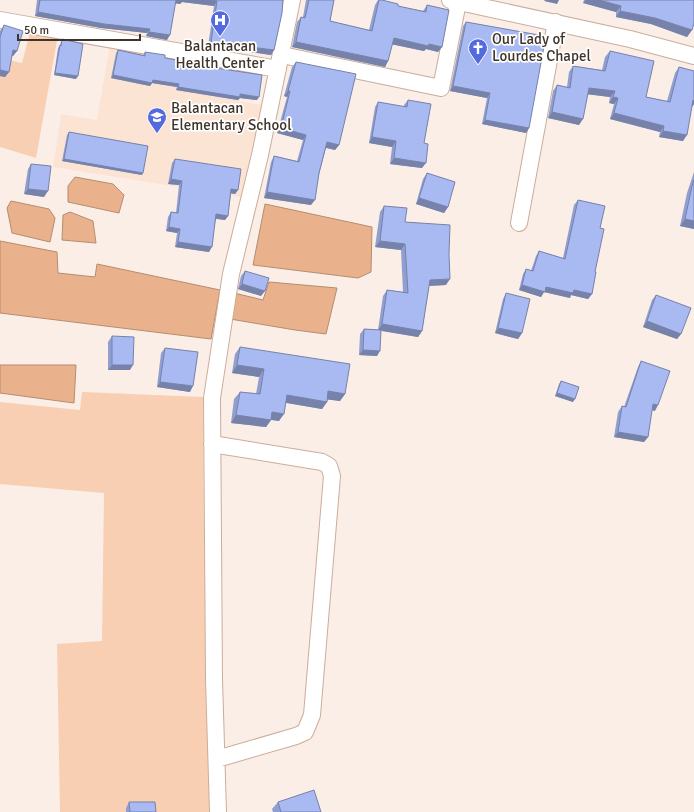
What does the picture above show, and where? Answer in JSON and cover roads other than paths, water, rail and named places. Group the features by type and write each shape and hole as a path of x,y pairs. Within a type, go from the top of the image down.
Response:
{"street":[{"path":"218,812 214,679 212,398 231,274 280,62 292,0"},
{"path":"0,20 441,88 454,1 556,22 694,56"},
{"path":"519,223 556,22"},
{"path":"212,444 322,462 329,466 332,476 312,715 305,732 217,759"}],"place":[{"name":"Balantacan Health Center","path":"220,37"},
{"name":"Our Lady of Lourdes Chapel","path":"478,65"},
{"name":"Balantacan Elementary School","path":"157,134"}]}
